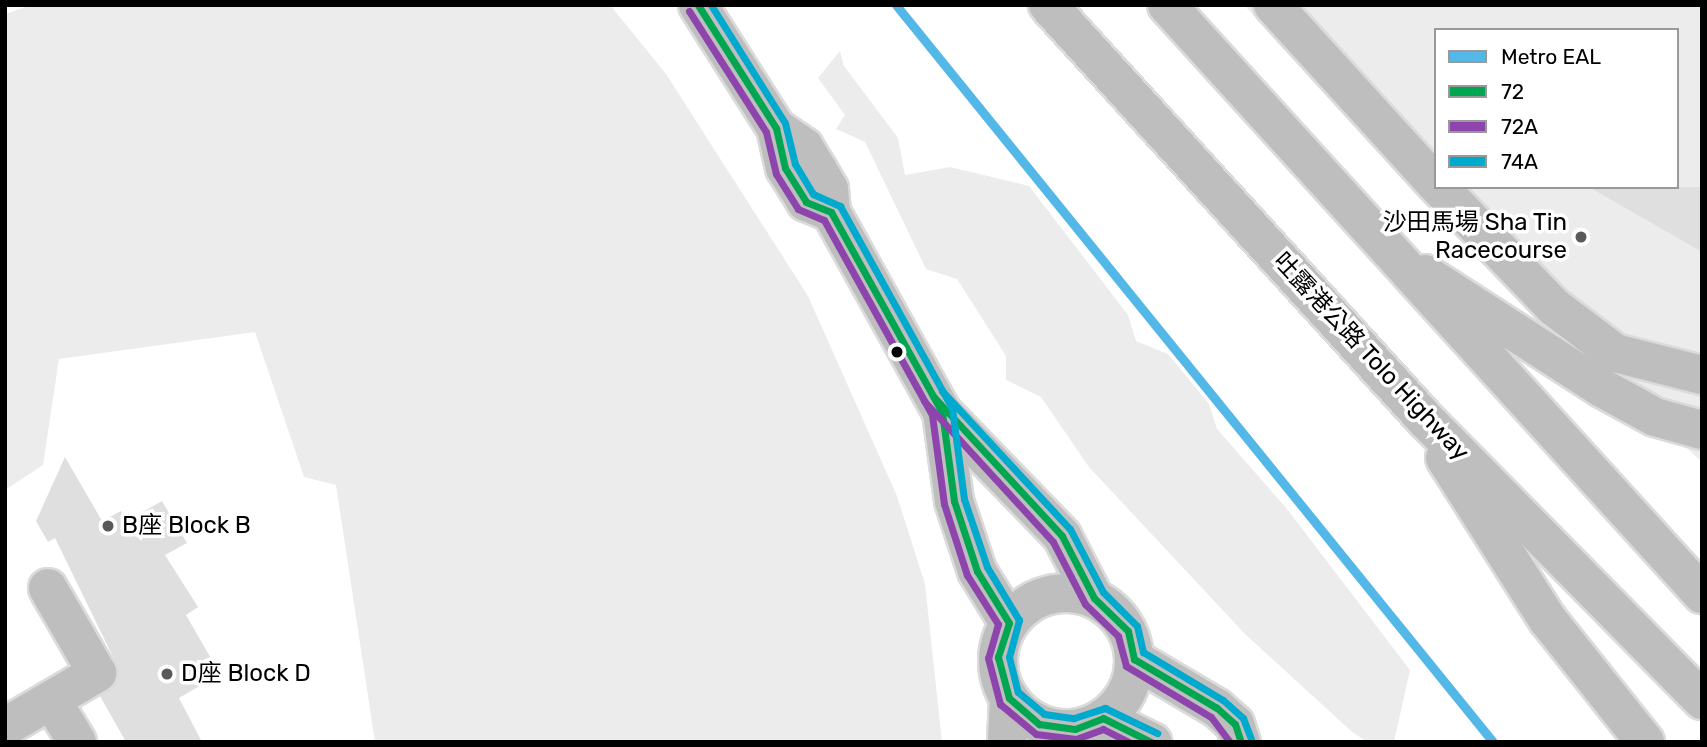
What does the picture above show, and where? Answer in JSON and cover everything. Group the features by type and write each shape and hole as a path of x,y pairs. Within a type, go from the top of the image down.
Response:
{"main road":[{"path":"698,5 776,128 785,168 806,202 831,212 942,412 1062,536 1094,598 1120,619 1134,659 1127,691 1084,730"},
{"name":"吐露港公路 Tolo Highway","path":"1048,5 1425,419 1702,700"},
{"path":"1167,5 1408,263 1540,422 1702,594"},
{"path":"1273,5 1434,183"},
{"path":"1440,189 1554,307 1615,353 1702,376"},
{"path":"1408,263 1602,388 1655,416 1702,430"},
{"path":"942,412 954,500 977,571 1009,623"},
{"path":"1425,419 1548,620 1645,742"},
{"path":"5,727 97,673 48,588"},
{"path":"1007,742 1009,698 998,657 1009,623 1041,596 1070,592 1094,598"},
{"path":"1134,659 1217,708 1235,724 1241,742"},
{"path":"1009,698 1039,724 1153,742"},
{"path":"52,701 77,742"}],"shaded area":[{"path":"31,5 610,5 666,74 808,296 897,496 925,584 942,742 375,742 336,485 304,477 255,332 59,359 43,465 5,490 5,14"},
{"name":"沙田馬場 Sha Tin Racecourse","path":"1244,5 1702,5 1702,462 1488,265"},
{"path":"840,51 844,66 898,138 905,175 950,167 1029,186 1128,315 1136,341 1168,354 1209,404 1217,429 1287,509 1410,670 1394,742 1367,742 1351,731 1244,633 1089,467 1041,397 1006,380 1006,356 957,279 926,269 865,142 836,129 845,115 818,78"}],"building":[{"path":"1702,187 1702,252 1592,189"},
{"path":"65,457 102,521 121,511 127,521 162,501 187,543 165,555 198,607 186,615 220,674 179,698 202,742 126,742 100,696 116,683 116,663 55,538 48,542 36,521"}],"metro line":[{"name":"EAL","path":"896,5 1493,742"}],"transit line":[{"name":"72","path":"698,5 776,128 785,168 806,202 831,212 942,412 954,501 977,571 1009,623 998,657 1009,698 1039,724 1075,729 1103,718 1151,742"},
{"name":"74A","path":"711,5 785,123 795,164 813,194 840,206 952,408 964,499 987,567 1019,620 1009,657 1018,692 1044,714 1074,718 1105,708 1157,733"},
{"name":"72A","path":"689,11 766,132 776,174 798,209 824,220 932,415 944,504 967,575 998,624 988,658 1000,704 1036,734 1076,739 1103,729 1128,742"},
{"name":"74A","path":"942,391 1070,529 1103,592 1137,626 1143,652 1223,700 1243,718 1251,739"},
{"name":"72","path":"933,396 1062,536 1094,598 1128,631 1134,659 1217,708 1235,724 1241,742"},
{"name":"72A","path":"924,401 1053,542 1085,604 1118,636 1126,666 1211,717 1230,742"}],"place":[{"name":"沙田馬場 Sha Tin Racecourse","path":"1581,237"},
{"name":"B座 Block B","path":"108,526"},
{"name":"D座 Block D","path":"167,674"}]}
